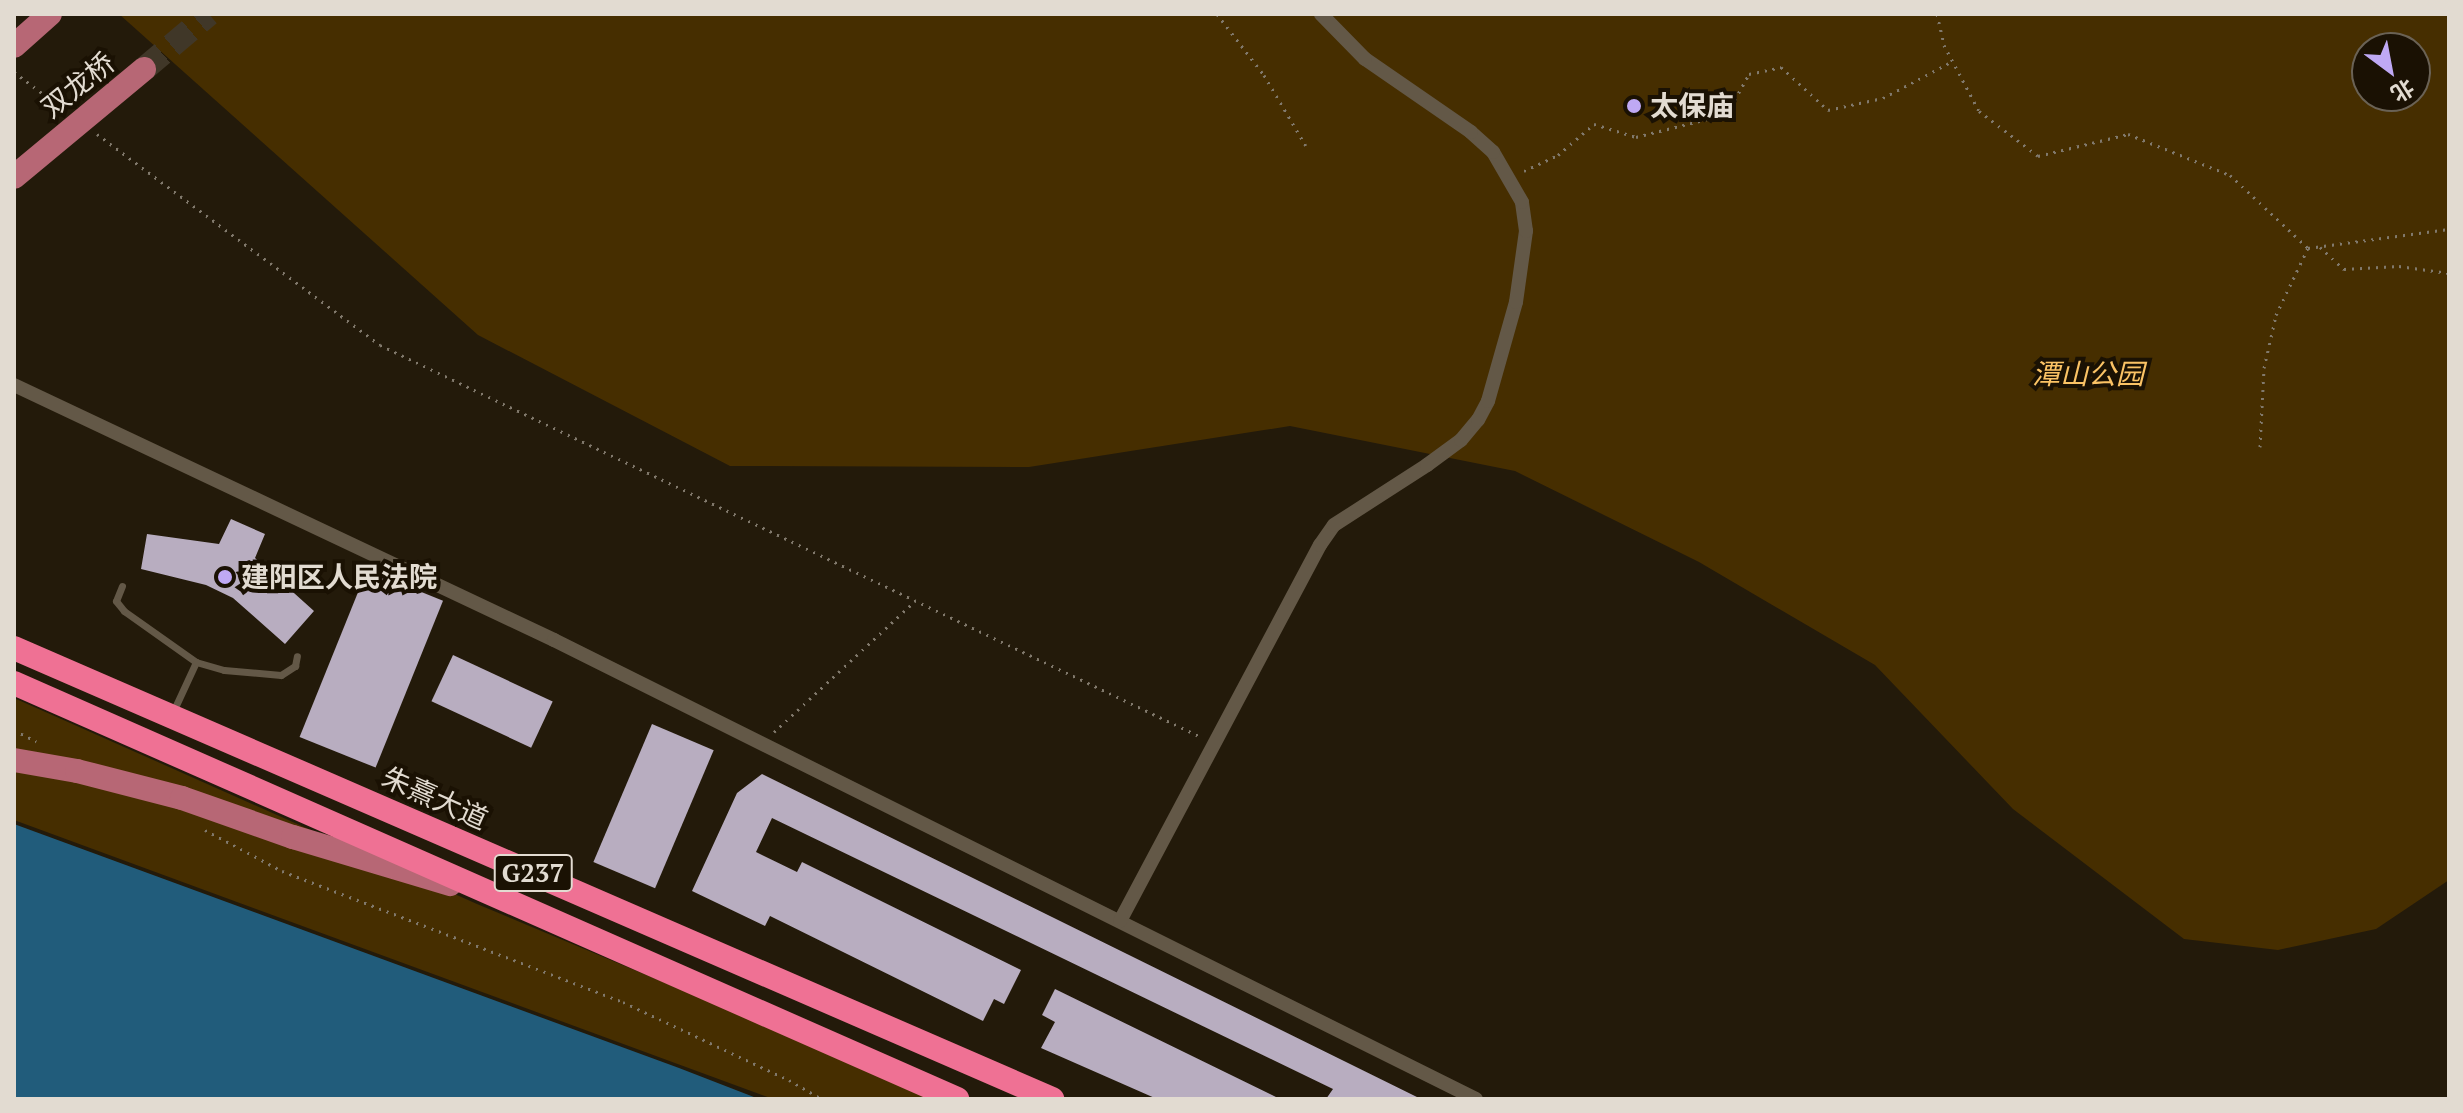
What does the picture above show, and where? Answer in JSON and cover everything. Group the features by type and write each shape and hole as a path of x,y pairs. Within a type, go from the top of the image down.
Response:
{"highway":[{"name":"朱熹大道","path":"14,648 1052,1099"},
{"name":"G237","path":"14,683 957,1099"}],"main road":[{"path":"14,46 50,14"},
{"name":"双龙桥","path":"14,177 144,69"},
{"path":"14,760 77,771 182,798 293,837 509,902"}],"street":[{"path":"1120,921 1334,525 1461,440 1488,401 1516,302 1526,231 1522,202 1510,177 1493,152 1471,132 1365,59 1321,14"},
{"path":"14,385 554,640 1476,1099"}],"lane":[{"path":"122,586 116,601 124,611 196,662 224,670 281,675 295,666 297,656"},
{"path":"171,716 196,662"}],"path":[{"path":"1217,14 1264,75 1306,146"},
{"path":"1937,14 1944,45 1979,111 2038,156 2128,134 2230,175 2308,248 2449,229"},
{"path":"1510,177 1558,155 1594,124 1636,137 1727,114 1749,74 1781,67 1828,110 1883,98 1953,61"},
{"path":"14,72 64,110"},
{"path":"90,128 380,345 1215,744"},
{"path":"2320,247 2344,269 2399,266 2449,273"},
{"path":"2260,447 2264,368 2276,315 2308,248"},
{"path":"762,743 915,601"},
{"path":"14,730 42,744"},
{"path":"192,823 282,871 623,1002 789,1080 822,1099"}],"green space":[{"name":"潭山公园","path":"119,14 2449,14 2449,880 2376,929 2278,950 2184,939 2013,809 1875,665 1699,562 1515,471 1290,426 1029,467 730,466 478,335"},
{"path":"14,698 477,904 942,1099 773,1099 14,820"}],"water":[{"path":"14,824 679,1068 759,1099 14,1099"}],"building":[{"name":"建阳区人民法院","path":"231,519 265,534 255,558 314,611 285,644 233,598 206,585 141,569 147,534 219,544"},
{"path":"367,570 443,601 376,768 300,737"},
{"path":"453,655 553,701 531,748 431,701"},
{"path":"652,724 714,750 655,888 593,862"},
{"path":"762,774 1421,1099 1326,1099 1333,1089 772,818 756,852 797,872 802,862 1021,970 1004,1004 994,999 983,1021 770,916 765,926 692,891 737,793"},
{"path":"1055,989 1280,1099 1157,1099 1041,1048 1055,1022 1042,1015"}],"tunnel":[{"path":"144,69 209,14"}],"place":[{"name":"太保庙","path":"1634,106"},
{"name":"建阳区人民法院","path":"225,577"}]}
